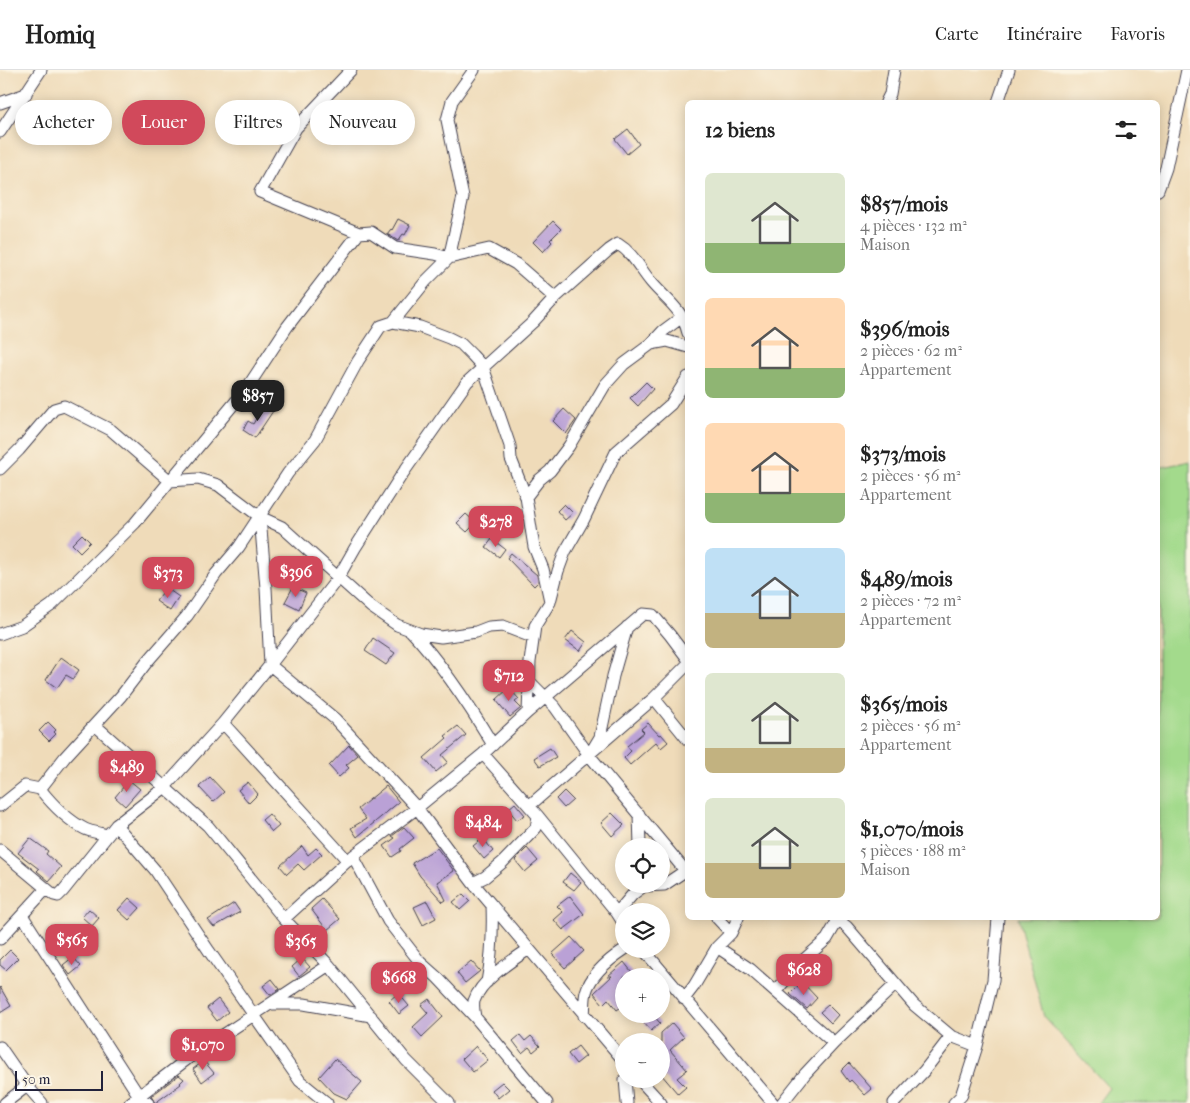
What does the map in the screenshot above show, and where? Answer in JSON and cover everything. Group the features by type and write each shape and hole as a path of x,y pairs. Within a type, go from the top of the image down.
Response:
{"street":[{"path":"0,132 41,70"},
{"path":"351,70 296,128 260,192 359,233 371,232 395,248 449,258 489,250 516,264 555,298"},
{"path":"393,322 426,281 449,258 463,196 447,120 452,101 474,70"},
{"path":"887,100 892,87 894,70"},
{"path":"999,100 1009,70"},
{"path":"1160,184 1168,158 1187,70"},
{"path":"0,103 26,94"},
{"path":"0,634 22,626 52,605 135,523 247,388 287,327 359,233"},
{"path":"0,850 45,890 58,896 63,892 116,825 164,788 223,723 270,665 338,578 354,548 401,476 466,382 534,322 555,298 579,276 618,244 627,249 652,283 673,303 685,325"},
{"path":"526,497 539,480 550,471 569,446 605,385 624,364 682,317"},
{"path":"40,789 65,757 96,726 187,616 216,574 239,547 288,473 316,440 358,361 381,326 393,322 420,327 449,338 461,344 483,367 510,446 511,459 526,497 534,547 543,569 550,602"},
{"path":"651,344 667,341 685,346"},
{"path":"528,712 532,637 535,626 550,602 565,552 584,519 616,452 671,404 685,382"},
{"path":"0,469 19,450 54,408 64,406 110,430 170,481 198,479 218,486 260,517 282,527 370,607 397,625 421,634 441,637 503,626 532,637"},
{"path":"260,517 270,665 335,719 417,808 473,883 615,1051"},
{"path":"284,919 351,859 483,754 528,712 643,614 653,615 685,655"},
{"path":"589,755 600,737 613,676 628,627"},
{"path":"410,630 445,671 493,745"},
{"path":"529,806 654,698 685,667"},
{"path":"529,681 546,697 577,736 589,755 685,871"},
{"path":"654,698 685,736"},
{"path":"223,723 351,859 388,921 420,962 475,1017 547,1103"},
{"path":"96,726 208,826 284,919 329,965 406,1060 450,1103"},
{"path":"483,754 538,816 615,911"},
{"path":"0,806 24,786 40,789 53,804 86,830 108,835"},
{"path":"639,814 640,838"},
{"path":"473,883 503,862 536,828 538,816"},
{"path":"116,825 155,870 300,1081 327,1103"},
{"path":"625,903 633,894 644,886 664,885 685,873"},
{"path":"0,940 45,890"},
{"path":"487,982 492,960 492,905"},
{"path":"22,915 139,1100 190,1057 329,965"},
{"path":"719,920 730,933"},
{"path":"684,999 717,947 730,933 737,920"},
{"path":"954,1103 961,1096 977,1046 993,980 998,920"},
{"path":"776,991 800,963 827,939 840,922 914,1005 950,1036 977,1046"},
{"path":"717,947 750,969 834,1043"},
{"path":"475,1017 474,1002 481,989 509,962 529,949"},
{"path":"584,1016 588,987 599,971 615,957"},
{"path":"650,958 773,1103"},
{"path":"782,1103 805,1074 834,1043 896,984"},
{"path":"271,1004 304,1004 371,1016"},
{"path":"894,1103 924,1071 950,1036"},
{"path":"0,1047 27,1086 42,1103"},
{"path":"5,1103 27,1086"},
{"path":"626,1088 627,1103"},
{"path":"647,1088 660,1103"}],"green space":[{"path":"1190,461 1190,1103 1098,1103 1109,1088 1044,1017 1019,920 1160,920 1160,468"}],"building":[{"path":"628,129 639,144 627,154 615,139"},
{"path":"398,219 410,225 405,235 403,234 398,241 387,234 392,230"},
{"path":"553,221 561,229 550,240 552,242 543,252 533,242"},
{"path":"646,382 653,389 638,406 630,398"},
{"path":"264,405 273,411 255,438 243,430 248,421 253,424"},
{"path":"564,409 576,420 566,434 553,421"},
{"path":"564,504 573,513 565,520 557,511"},
{"path":"466,514 476,523 467,532 457,523"},
{"path":"82,534 90,542 80,552 72,544"},
{"path":"492,539 505,549 499,557 486,547"},
{"path":"511,553 537,575 538,582 534,586 507,558"},
{"path":"293,587 306,593 299,609 285,602"},
{"path":"166,588 179,597 170,611 156,601"},
{"path":"572,631 586,642 580,651 565,640"},
{"path":"373,638 395,653 386,665 365,651"},
{"path":"61,657 79,670 73,679 66,675 57,688 46,680"},
{"path":"509,688 519,699 515,702 521,708 510,717 496,700"},
{"path":"48,722 56,730 54,732 56,734 49,741 39,731"},
{"path":"648,723 668,742 661,748 656,742 630,765 624,758 631,751 627,746 644,732 641,729"},
{"path":"458,726 466,735 442,755 448,762 436,772 424,758 447,738 445,736"},
{"path":"349,745 358,755 346,765 349,768 339,777 329,766"},
{"path":"550,748 556,757 540,766 534,758"},
{"path":"210,777 224,792 213,802 199,787"},
{"path":"129,780 140,789 125,806 115,797"},
{"path":"248,782 258,794 249,803 238,790"},
{"path":"386,786 399,802 357,837 351,828 366,819 358,809"},
{"path":"564,791 573,800 564,808 556,799"},
{"path":"515,803 525,815 517,820 508,809"},
{"path":"612,813 624,825 612,836 601,823"},
{"path":"269,814 279,826 272,832 262,820"},
{"path":"404,827 414,838 392,857 384,846 395,838 392,836"},
{"path":"30,838 48,851 46,854 61,867 49,881 37,871 39,869 18,853"},
{"path":"483,838 493,851 484,859 473,846"},
{"path":"302,846 308,855 316,848 322,854 304,870 298,864 287,874 280,866"},
{"path":"437,848 454,871 437,882 446,900 443,902 420,876 412,863"},
{"path":"527,848 538,861 525,872 515,860"},
{"path":"570,873 581,882 574,890 563,882"},
{"path":"463,894 470,901 460,910 453,902"},
{"path":"570,896 584,914 563,930 554,920 563,912 557,906"},
{"path":"129,898 140,908 129,920 118,910"},
{"path":"322,899 340,919 327,930 311,909"},
{"path":"427,901 436,918 423,925 414,907"},
{"path":"234,903 240,912 214,927 208,920"},
{"path":"89,909 99,918 92,926 82,917"},
{"path":"571,937 584,951 565,968 552,954"},
{"path":"10,950 18,958 6,970 0,965 0,960"},
{"path":"73,957 81,966 70,975 63,965"},
{"path":"302,958 310,967 299,976 292,967"},
{"path":"471,961 480,971 465,983 457,973"},
{"path":"624,962 629,968 617,968"},
{"path":"615,970 615,1008 608,999 603,1004 594,993 612,976 608,976"},
{"path":"272,979 280,989 270,995 263,986"},
{"path":"802,982 817,998 807,1009 790,994"},
{"path":"0,987 11,1006 0,1013"},
{"path":"398,993 409,1006 399,1014 389,1001"},
{"path":"218,999 228,1012 217,1021 207,1008"},
{"path":"429,999 443,1017 422,1037 413,1027 428,1013 421,1005"},
{"path":"828,1005 838,1015 831,1023 820,1012"},
{"path":"644,1023 660,1023 651,1031"},
{"path":"672,1023 684,1037 670,1050 670,1033 661,1033"},
{"path":"520,1035 525,1041 531,1036 540,1046 533,1052 529,1047 522,1053 513,1041"},
{"path":"476,1046 488,1060 473,1072 462,1059"},
{"path":"578,1046 586,1056 576,1064 568,1054"},
{"path":"670,1050 687,1070 677,1078 686,1087 678,1094 670,1085"},
{"path":"335,1059 362,1082 347,1099 334,1093 319,1077"},
{"path":"204,1061 214,1073 202,1082 193,1069"},
{"path":"849,1063 872,1089 865,1095 851,1080 849,1082 841,1071"},
{"path":"179,1075 184,1079 181,1084 155,1103 151,1096"},
{"path":"502,1082 509,1089 498,1098 492,1090"}]}
